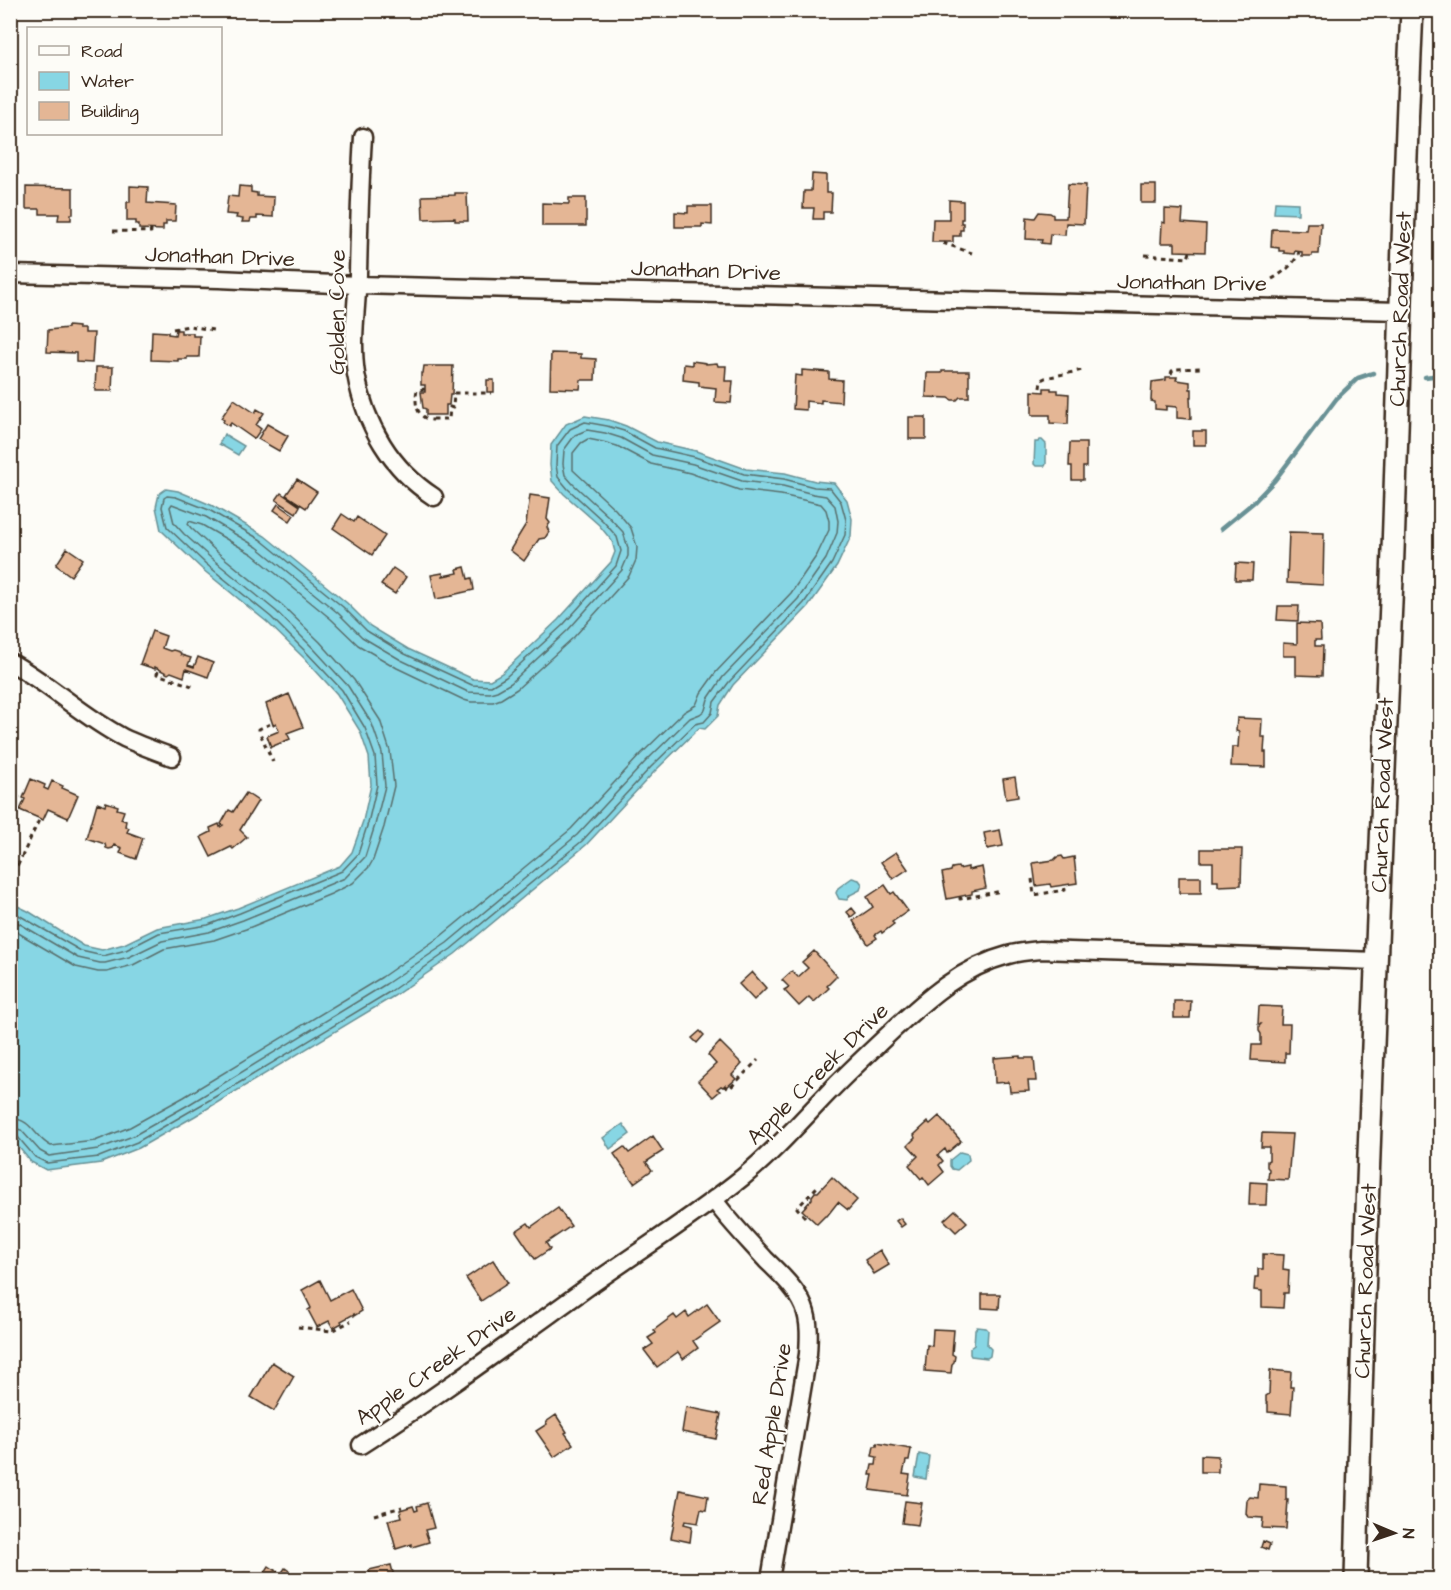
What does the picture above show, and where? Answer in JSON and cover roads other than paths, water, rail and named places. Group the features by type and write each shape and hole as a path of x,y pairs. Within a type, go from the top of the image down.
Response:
{"street":[{"name":"Church Road West","path":"1356,1580 1412,10"},
{"name":"Golden Cove","path":"363,137 355,333 356,373 371,427 398,466 420,488 434,497"},
{"name":"Jonathan Drive","path":"10,274 358,285 1401,310"},
{"path":"10,662 124,738 172,757"},
{"name":"Apple Creek Drive","path":"362,1445 714,1200 764,1160 846,1074 915,1009 962,975 993,960 1018,952 1063,950 1377,960"},
{"name":"Red Apple Drive","path":"714,1200 730,1221 793,1289 807,1317 809,1330 808,1353 770,1580"}],"water":[{"path":"1275,202 1298,203 1298,214 1274,213"},
{"path":"585,416 609,420 657,442 696,451 746,469 785,473 815,481 834,483 847,500 852,519 851,536 837,566 808,607 733,685 720,705 718,716 705,729 699,728 655,771 586,845 455,954 394,996 139,1148 101,1163 46,1170 31,1162 11,1138 11,903 84,946 102,950 124,944 157,928 206,919 340,866 352,852 363,821 371,785 369,757 360,731 337,694 267,622 202,569 161,530 156,507 159,494 166,489 178,491 211,505 265,536 347,603 370,626 408,649 473,679 490,680 502,673 558,620 611,562 615,552 612,541 599,525 552,481 551,445 566,424"},
{"path":"224,434 244,446 238,455 219,444"},
{"path":"1039,440 1046,444 1045,466 1034,464 1035,442"},
{"path":"852,878 859,880 862,884 860,890 850,895 847,900 839,899 836,893 838,888"},
{"path":"623,1124 630,1134 610,1149 603,1138"},
{"path":"960,1152 968,1154 969,1160 957,1170 952,1169 950,1160"},
{"path":"977,1327 988,1330 987,1345 991,1349 990,1356 987,1358 970,1354"},
{"path":"919,1454 929,1456 926,1479 915,1477"}],"waterway":[{"path":"1221,529 1254,502 1275,480 1337,398 1358,378 1373,373"},
{"path":"1425,377 1440,375"}]}
